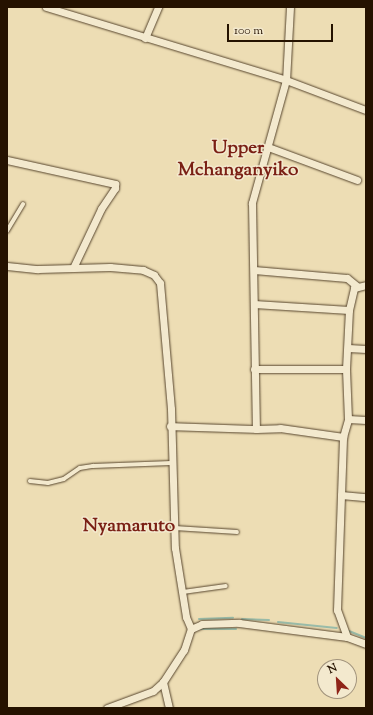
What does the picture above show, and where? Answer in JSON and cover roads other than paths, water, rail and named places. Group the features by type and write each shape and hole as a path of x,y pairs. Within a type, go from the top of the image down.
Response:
{"street":[{"path":"146,38 158,7"},
{"path":"256,430 252,203 286,80 290,7"},
{"path":"51,8 286,80 366,110"},
{"path":"268,148 358,180"},
{"path":"7,160 115,184 115,188 101,209 73,268"},
{"path":"7,266 73,268 110,267 143,270 154,275 160,283 171,409 171,463 175,548 186,617 191,629 184,650 163,682 153,691 107,708"},
{"path":"254,270 347,278 357,286 366,285"},
{"path":"347,637 337,610 342,437 348,419 346,369 349,310 357,286"},
{"path":"254,304 349,310"},
{"path":"348,348 366,349"},
{"path":"254,369 346,369"},
{"path":"348,419 366,420"},
{"path":"170,426 256,430 280,428 342,437"},
{"path":"341,495 366,497"},
{"path":"191,629 202,624 239,623 347,637 366,644"},
{"path":"163,682 169,708"}],"lane":[{"path":"7,231 23,204"},
{"path":"30,481 48,483 64,479 80,468 93,466 171,463"},
{"path":"175,528 237,532"},
{"path":"183,592 226,586"}],"waterway":[{"path":"199,619 233,618"},
{"path":"242,619 269,620"},
{"path":"278,622 337,628"},
{"path":"200,629 236,629"},
{"path":"349,631 366,638"}],"district":[{"name":"Upper Mchanganyiko","path":"238,160"},
{"name":"Nyamaruto","path":"129,527"}]}
